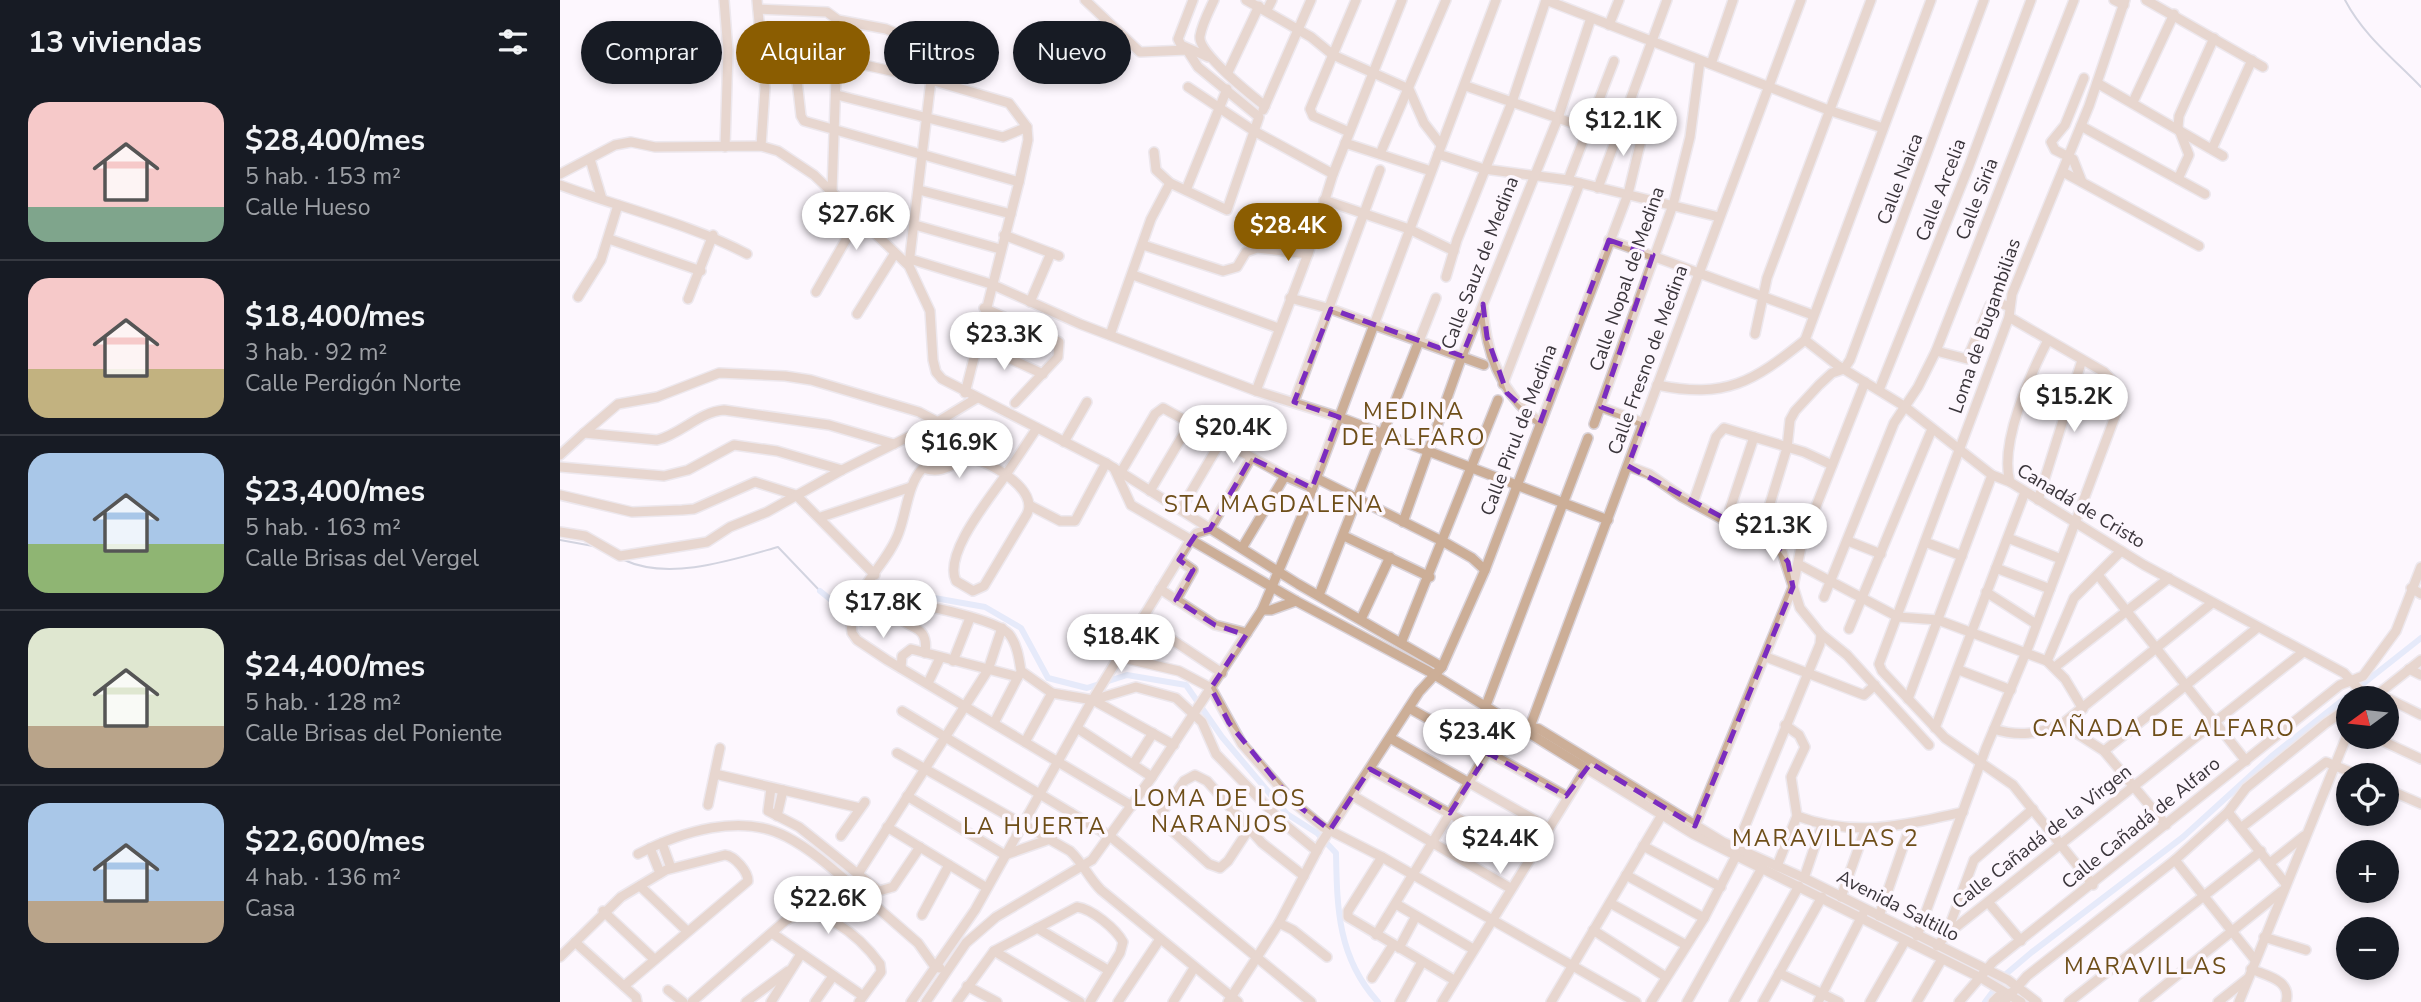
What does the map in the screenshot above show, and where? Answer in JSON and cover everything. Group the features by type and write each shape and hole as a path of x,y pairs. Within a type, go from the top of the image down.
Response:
{"street":[{"path":"724,0 728,51 725,147"},
{"path":"1085,0 1140,52 1184,47 1208,57 1265,106"},
{"path":"1193,0 1178,36 1184,47 1198,67 1259,117"},
{"path":"1208,57 1199,36 1214,0"},
{"path":"1246,0 1263,8 1333,55 1409,89 1440,150 1484,169 1567,180 1719,217"},
{"path":"1228,72 1263,8 1272,0"},
{"path":"1154,152 1156,170 1170,183 1227,210 1259,117 1311,0"},
{"path":"1349,132 1313,116 1310,109 1356,0"},
{"path":"1256,391 1308,254 1333,174 1402,0"},
{"path":"1380,155 1446,0"},
{"path":"926,1002 967,943 996,917 1086,866 1111,837 1262,610 1316,478 1409,229 1466,86 1496,0"},
{"path":"1447,277 1457,240 1512,102 1546,0 1569,4 1591,18 1651,42 1831,111 1883,128"},
{"path":"1609,25 1619,0"},
{"path":"1598,188 1667,0"},
{"path":"1711,64 1733,0"},
{"name":"Calle Fresno de Medina","path":"1527,728 1608,520 1801,0"},
{"path":"1755,334 1768,278 1871,0"},
{"path":"1657,385 1707,391 1737,384 1771,367 1805,340 1931,0"},
{"name":"Calle Naica","path":"1844,369 1850,360 1984,0"},
{"name":"Calle Arcelia","path":"1880,390 1960,190 2031,0"},
{"name":"Calle Siria","path":"1824,597 1903,406 1918,387 1936,351 2074,0"},
{"path":"2113,0 2125,2"},
{"path":"2146,0 2263,67"},
{"name":"Loma de Bugambilias","path":"1908,699 1879,664 2009,317 2008,306 2070,156 2125,2"},
{"path":"757,5 827,12 838,20 884,29"},
{"path":"2133,102 2174,15"},
{"name":"Calle Sauz de Medina","path":"1403,522 1462,356 1558,118 1591,18"},
{"path":"2189,155 2178,127 2181,110 2214,38"},
{"path":"2212,149 2252,60"},
{"path":"1567,180 1614,61"},
{"name":"Calle Nopal de Medina","path":"1594,424 1673,205 1690,137 1700,61"},
{"path":"2082,182 2077,165 2070,156 2052,146 2053,138 2065,125 2084,78"},
{"path":"2097,83 2178,127 2223,156"},
{"path":"761,146 764,84"},
{"path":"797,84 804,121 1019,182"},
{"path":"832,191 837,84"},
{"path":"931,84 909,262 930,311 936,372 965,393 1114,468 1298,584 1442,667"},
{"path":"945,84 1009,103 1027,127 1028,140 1011,214 984,308 965,393"},
{"path":"1466,86 1615,138"},
{"path":"1188,87 1254,131 1333,174"},
{"path":"1186,190 1227,89"},
{"path":"836,95 1003,137 1027,127"},
{"path":"2081,126 2205,194"},
{"name":"Calle Pirul de Medina","path":"1233,1000 1279,923 1318,848 1419,692 1436,677 1442,667 1485,570 1628,194 1644,128"},
{"path":"560,174 615,145 631,142 655,146 761,146 778,151 832,191 895,253 909,262 991,284 1110,335 1256,391 1339,417 1608,520"},
{"path":"1345,143 1432,171"},
{"path":"2178,179 2189,155 2203,143"},
{"path":"590,159 602,199"},
{"path":"1294,402 1331,309 1380,170"},
{"path":"2063,172 2199,246"},
{"path":"1110,335 1151,219 1170,183"},
{"path":"1503,384 1580,183"},
{"path":"560,185 669,224 713,235 747,254"},
{"path":"919,190 1011,214"},
{"path":"1324,200 1409,229 1454,251"},
{"path":"578,297 595,273 609,239 618,205"},
{"path":"816,292 859,216"},
{"path":"915,225 1000,249"},
{"path":"688,299 713,235"},
{"path":"1004,235 1055,255 1030,302"},
{"path":"609,239 701,271"},
{"path":"1609,240 1813,314"},
{"path":"1143,245 1223,271 1237,267 1246,251 1256,248 1308,254"},
{"path":"857,314 895,253"},
{"path":"1133,275 1278,328"},
{"path":"1290,298 1331,309 1484,365"},
{"path":"1319,595 1436,298"},
{"path":"1936,351 1961,359 1969,357 1988,309 1995,302 2008,306"},
{"path":"1483,303 1487,337 1503,384 1517,405 1541,423"},
{"path":"984,308 1059,342 1058,357 1015,403"},
{"path":"1917,936 1981,762 2025,655 2119,406 2116,384 2104,372 2009,317"},
{"name":"Canadá de Cristo","path":"1805,340 1844,369 1903,406 1992,475 2010,482 2169,579 2355,682"},
{"path":"2010,482 2007,453 2035,366 2048,340"},
{"path":"976,343 1043,374"},
{"path":"2038,500 2082,360"},
{"path":"1765,520 1787,448 1790,420 1795,411 1832,373 1844,369"},
{"path":"560,455 618,404 657,397 719,373 811,380 919,412 938,422"},
{"path":"1695,826 1793,587 1802,542 1865,382"},
{"path":"560,531 585,536 623,556 647,549 707,542 730,527 753,519 938,422 977,398"},
{"path":"1401,643 1444,542 1498,400"},
{"path":"1064,442 1087,402"},
{"path":"1601,407 1644,423"},
{"path":"1132,806 861,644 852,633 858,597 875,575 898,536 911,500 912,480 923,468 942,471 967,460 977,460 1024,490 1031,506 1060,521 1075,521 1160,409 1168,410 1284,476 1312,488"},
{"path":"584,433 657,440 668,437 709,413 724,410 829,425 894,444"},
{"path":"1150,491 1190,424"},
{"path":"1031,506 981,590 967,589 956,581 953,570 960,545 972,522 1037,428"},
{"path":"1693,503 1716,437 1724,428 1820,457 1832,465"},
{"path":"1849,629 1932,429"},
{"path":"1730,509 1754,437"},
{"path":"1485,708 1561,502 1588,438"},
{"path":"1181,509 1221,441"},
{"path":"560,467 603,473 664,475 688,470 734,444 777,452 842,470"},
{"path":"912,1000 987,888 1057,761 1141,619 1191,540 1197,533 1210,529 1251,458"},
{"path":"1628,466 1648,474 1693,503 1782,552 1788,562 1800,608 1821,634 1875,685 1929,745"},
{"path":"1114,468 1125,495 1138,483"},
{"path":"1992,475 1908,699 1954,745 2004,777 2093,885"},
{"path":"1242,548 1284,476"},
{"path":"1316,478 1444,542 1472,558 1485,570"},
{"path":"560,495 632,512 694,509 742,485 755,482 796,495 821,517 875,575"},
{"path":"821,517 911,487"},
{"path":"1935,728 2025,492"},
{"name":"Avenida Saltillo","path":"1125,495 1131,505 1272,589 1436,677 1507,720 1527,728 1663,812 1695,826 1762,868 1841,897 1905,941 1942,959 2008,980 2037,1002"},
{"path":"1344,536 1430,577"},
{"path":"2008,538 2061,559"},
{"path":"1848,541 1881,554"},
{"path":"1924,542 1962,556"},
{"path":"2051,664 2068,608 2080,590 2121,551"},
{"path":"1361,619 1390,557"},
{"path":"1176,600 1193,570 1179,560"},
{"path":"1798,564 1832,579 1898,617 1938,620 2051,664 2082,709"},
{"name":"Calle Cañadá de Alfaro","path":"1959,1002 1984,974 2021,941 2340,685 2355,682 2365,673 2396,631 2421,567"},
{"path":"1996,568 2050,589"},
{"path":"2098,575 2246,761"},
{"path":"2051,664 2128,612 2169,579"},
{"path":"1262,610 1271,610 1292,599 1298,584"},
{"path":"2411,588 2421,594"},
{"path":"1160,589 1220,627 1247,633"},
{"path":"1986,592 2036,624"},
{"path":"1994,729 2017,735 2041,732 2062,724 2212,603"},
{"path":"925,653 924,634 900,618 900,607 915,605 1002,628 1015,645 1019,674 994,723"},
{"path":"953,661 970,618"},
{"path":"1141,619 1222,673"},
{"path":"856,889 887,827 988,670 1002,628"},
{"path":"2104,751 2257,628"},
{"path":"1651,1002 1721,887 1821,634"},
{"path":"901,668 902,656 911,649 988,670 1019,674 1052,693 1093,700 1174,745"},
{"name":"Calle Cañadá de la Virgen","path":"1937,946 1946,935 2302,653"},
{"path":"1119,657 1179,671 1210,691 1242,744 1293,802 1328,833 1382,857 1636,1002"},
{"path":"1766,657 1806,675 1864,695 1875,685"},
{"path":"928,683 940,658"},
{"path":"2393,686 2421,660"},
{"path":"2409,669 2421,675"},
{"path":"1959,670 2011,691"},
{"path":"2355,682 2358,686"},
{"path":"1093,700 1126,688 1149,688 1176,698 1196,711 1216,754 1283,823 1318,848"},
{"path":"1025,742 1052,693"},
{"path":"2399,705 2421,715"},
{"path":"1409,708 1566,796"},
{"path":"902,711 1111,837 1311,1002"},
{"path":"2004,1002 2017,985 2175,860 2228,812 2246,788 2336,716"},
{"path":"1376,935 1507,720"},
{"path":"2062,724 2104,751 2166,825"},
{"path":"1777,866 1797,816 1791,777 1805,747 1799,735 1785,725"},
{"name":"Avenida Saltillo","path":"1527,728 1585,770 1736,852 1777,866 1822,897 1879,916 1937,946 1984,974 1999,988 2021,1002"},
{"path":"1077,729 1152,777"},
{"path":"1134,763 1153,733"},
{"path":"1390,738 1547,827"},
{"path":"708,805 720,748"},
{"path":"2239,1002 2341,749"},
{"path":"2399,749 2421,759"},
{"path":"897,753 1050,839 1086,866 1089,878 1095,884 1233,1000"},
{"path":"2242,827 2324,763 2335,764"},
{"path":"1370,769 1529,858"},
{"path":"1442,1002 1566,796 1585,770"},
{"path":"715,774 771,788 863,805 841,835"},
{"path":"1249,829 1228,861 1220,868 1209,864 1158,818 1184,781 1195,775 1207,781 1249,829 1304,876"},
{"path":"771,788 767,806 774,815 799,827 879,891 887,891 898,881 920,847"},
{"path":"774,815 783,790"},
{"path":"2399,794 2421,804"},
{"path":"907,796 1004,855"},
{"path":"1353,796 1510,888"},
{"path":"1946,935 1974,860 2032,809"},
{"path":"1564,1002 1553,999 1663,812"},
{"path":"1797,816 1822,825 1865,830 1911,824 1963,812"},
{"path":"2228,812 2270,863 2284,888"},
{"path":"1004,855 1050,839 1071,813"},
{"path":"1879,916 1911,824"},
{"path":"1734,1002 1802,882 1822,825"},
{"path":"638,854 662,843 718,827 754,826 771,830 802,845 856,889 918,943 935,967 940,968 943,976"},
{"path":"887,827 987,888"},
{"path":"1841,897 1865,830"},
{"path":"2270,863 2306,835"},
{"path":"662,843 671,868"},
{"path":"1643,846 1721,887"},
{"path":"650,848 660,873"},
{"path":"2069,1002 2261,851"},
{"path":"560,957 603,912 660,873 671,868 731,856 747,875 748,881 624,986"},
{"path":"1382,857 1349,911 1353,920 1454,980"},
{"path":"2175,860 2231,930 2253,964 2284,984 2287,991 2286,1002"},
{"path":"922,915 949,865"},
{"path":"1687,1002 1762,868"},
{"path":"1626,875 1704,918"},
{"path":"639,886 687,931"},
{"path":"2144,1002 2284,888"},
{"path":"1763,1002 1822,897"},
{"path":"1988,902 2021,941"},
{"path":"1610,903 1686,946"},
{"path":"1396,904 1473,949"},
{"path":"957,1002 994,951 1069,909 1086,910 1117,933 1123,942 1124,947 1090,1002"},
{"path":"603,912 654,959"},
{"path":"692,1002 732,965 794,915 814,913 836,924 874,956 882,967 861,999 833,975 772,933"},
{"path":"1820,998 1864,913"},
{"path":"1372,978 1416,916"},
{"path":"1279,923 1293,930 1327,957"},
{"path":"1037,929 1108,970"},
{"path":"1593,930 1666,977"},
{"path":"2264,937 2306,950"},
{"path":"1118,1002 1160,940"},
{"path":"1870,1002 1905,941"},
{"path":"575,942 624,986 637,1002"},
{"path":"994,951 1080,1002"},
{"path":"771,1002 801,954"},
{"path":"1917,1002 1942,959"},
{"path":"1400,1001 1422,962"},
{"path":"1173,1002 1194,968"},
{"path":"746,1002 788,971"},
{"path":"1779,973 1820,998 1839,1002"},
{"path":"815,1002 833,975"},
{"path":"2218,1002 2247,979"},
{"path":"967,986 997,1002"},
{"path":"668,990 683,1002"},
{"path":"1993,1002 1999,996 2010,993"}],"highlighted area":[{"path":"1609,240 1653,255 1601,407 1644,423 1628,466 1777,547 1788,562 1793,587 1695,826 1591,763 1566,796 1488,753 1450,813 1370,769 1330,830 1293,802 1229,723 1211,688 1246,635 1215,625 1176,600 1193,570 1179,560 1197,533 1210,529 1251,458 1312,488 1339,417 1294,402 1331,309 1462,356 1483,304 1487,337 1507,393 1540,423"}],"waterway":[{"path":"2345,0 2370,36 2421,87"},
{"path":"560,540 593,546"},
{"path":"624,560 642,566 680,569 721,562 778,547 820,591"},
{"path":"820,591 861,624 912,594 985,607 1021,628 1048,678 1087,688 1127,675 1186,685 1222,737 1287,814 1317,833 1336,853 1339,913 1347,950 1365,985 1378,1002"},
{"path":"1985,1002 2006,974 2032,952 2183,837 2273,755 2421,638"}],"district":[{"name":"MEDINA DE ALFARO","path":"1414,424"},
{"name":"STA MAGDALENA","path":"1274,504"},
{"name":"CAÑADA DE ALFARO","path":"2164,728"},
{"name":"LOMA DE LOS NARANJOS","path":"1220,811"},
{"name":"LA HUERTA","path":"1035,826"},
{"name":"MARAVILLAS 2","path":"1826,838"},
{"name":"MARAVILLAS","path":"2146,966"}]}
